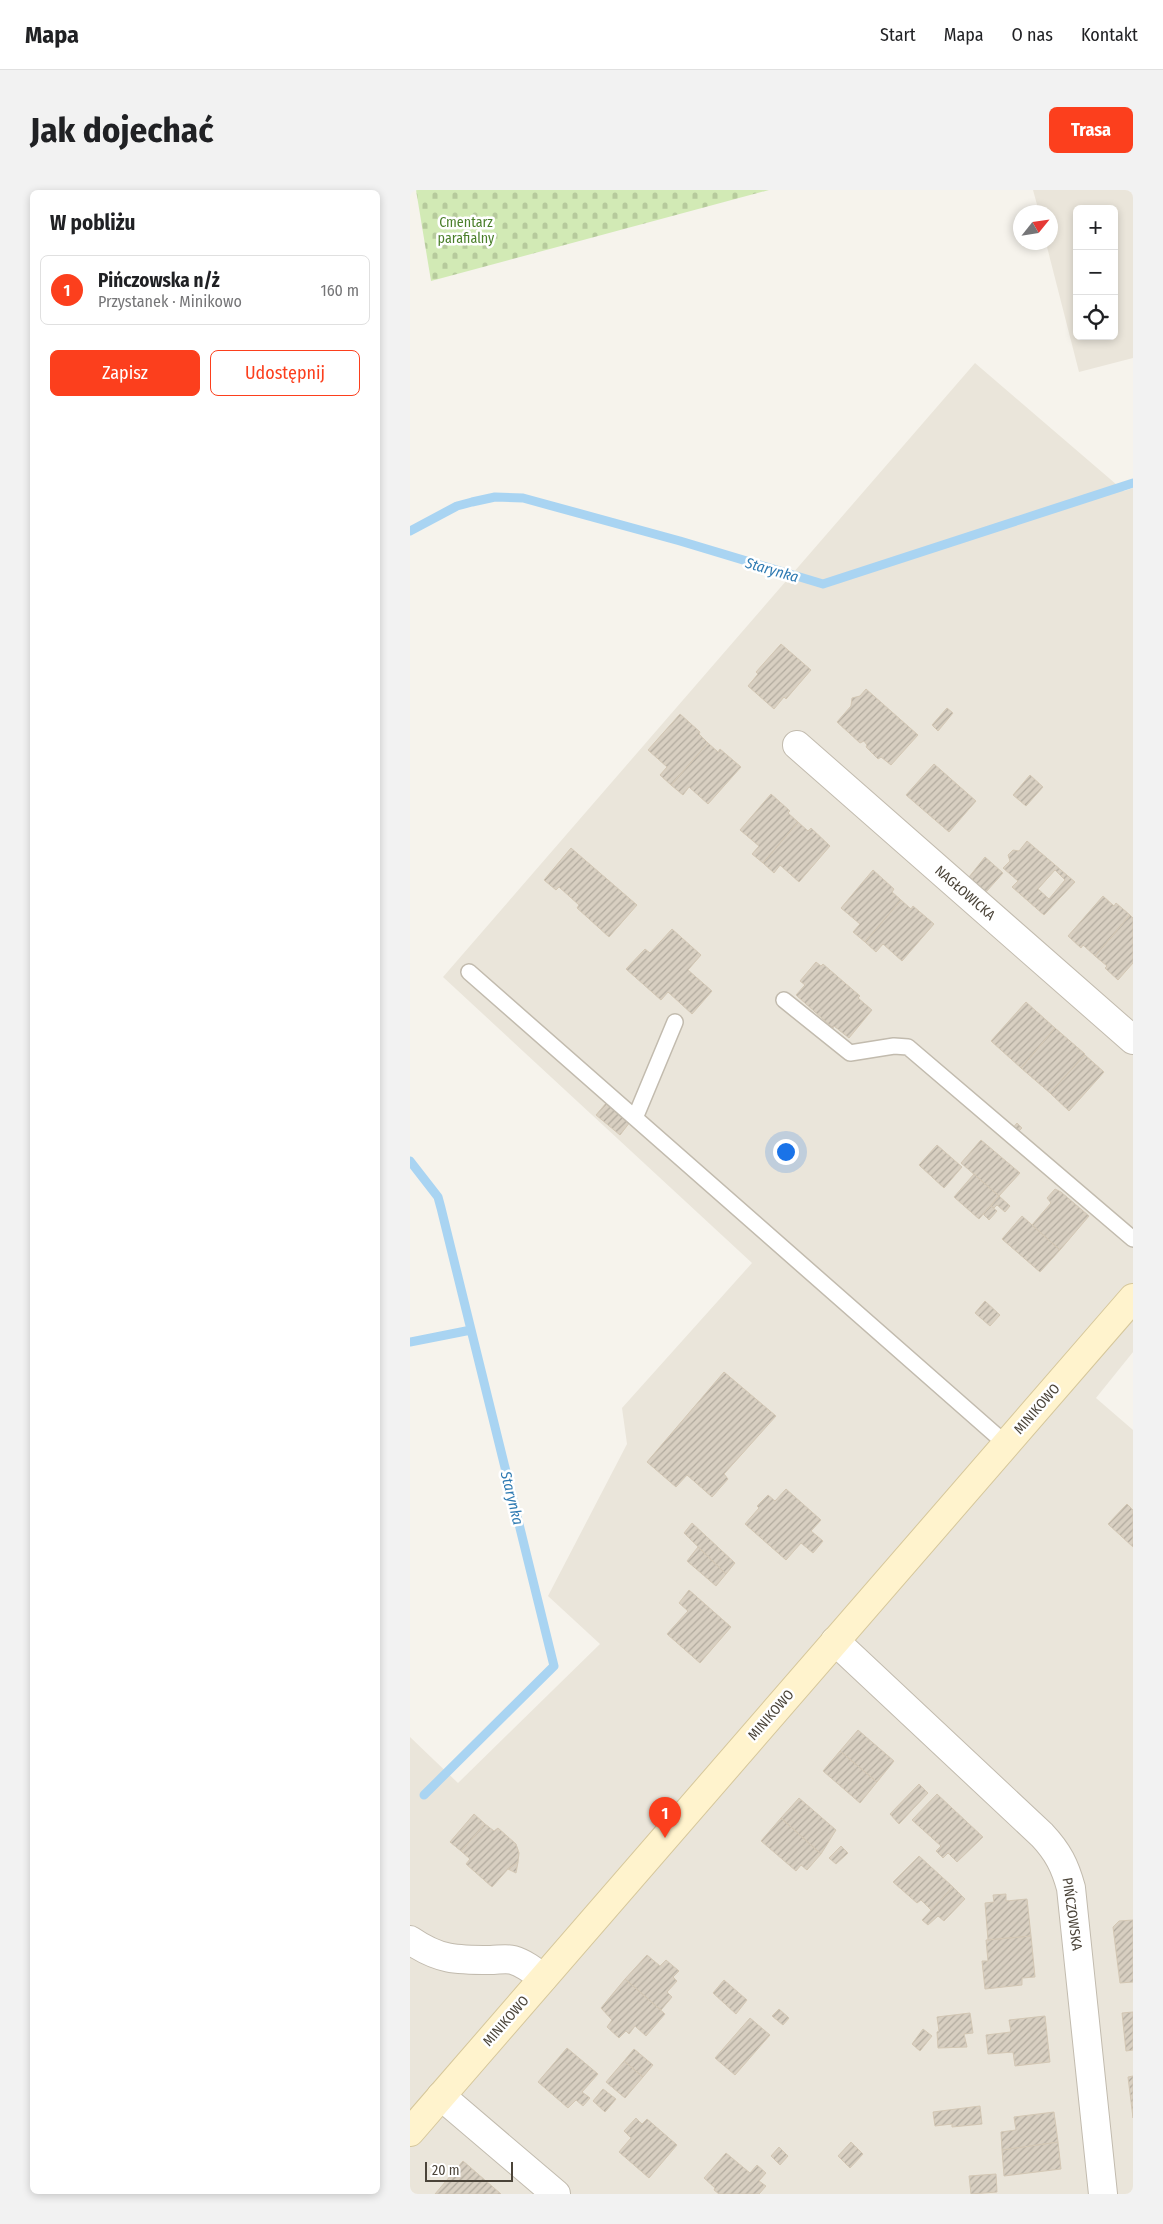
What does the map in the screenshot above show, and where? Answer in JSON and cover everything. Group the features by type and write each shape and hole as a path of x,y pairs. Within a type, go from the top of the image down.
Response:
{"street":[{"name":"NAGŁOWICKA","path":"797,745 1133,1040"},
{"name":"MINIKOWO","path":"410,2132 1133,1298"},
{"name":"PIŃCZOWSKA","path":"835,1641 1042,1835 1055,1848 1062,1860 1071,1888 1103,2194"},
{"path":"410,1940 426,1951 440,1957 492,1960 511,1959 520,1962 543,1978"},
{"path":"441,2096 556,2194"}],"lane":[{"path":"469,972 1006,1444"},
{"path":"784,1000 850,1053 894,1046 908,1048 1133,1239"},
{"path":"635,1118 675,1022"}],"shaded area":[{"path":"1033,190 1133,190 1133,358 1079,372 1048,250 1058,250 1058,205 1037,205"},
{"path":"975,363 1124,491 1133,488 1133,1352 1096,1398 1133,1430 1133,2194 410,2194 410,1737 458,1783 600,1644 548,1596 627,1444 622,1408 752,1263 443,977"}],"green space":[{"name":"Cmentarz parafialny","path":"416,190 769,190 431,281"}],"building":[{"path":"781,644 811,670 786,699 784,697 774,709 748,686 758,674 756,672"},
{"path":"866,689 918,735 891,765 881,757 878,759 866,747 867,745 864,741 860,743 837,722 851,706 852,698 860,696"},
{"path":"947,708 953,713 938,731 932,725"},
{"path":"680,714 700,732 699,734 708,743 671,785 660,775 667,767 648,750"},
{"path":"708,743 718,752 720,749 741,767 708,804 689,787 683,795 671,785"},
{"path":"934,764 976,801 949,832 906,795"},
{"path":"1030,775 1043,787 1026,806 1013,795"},
{"path":"771,794 790,811 788,813 798,822 763,863 752,854 759,846 740,830"},
{"path":"798,822 808,831 811,828 830,846 799,882 780,865 774,873 763,863"},
{"path":"1027,841 1075,882 1044,915 1012,887 1018,881 1003,868 1010,861 1008,855 1013,850 1019,851","holes":["1055,870 1065,880 1049,899 1038,889"]},
{"path":"571,848 637,905 609,937 577,908 579,905 559,887 556,890 544,880"},
{"path":"985,857 1003,873 986,892 969,877"},
{"path":"873,870 894,889 892,892 901,900 865,942 853,932 860,924 841,908"},
{"path":"1103,896 1114,906 1116,903 1130,915 1095,956 1083,945 1081,948 1068,936"},
{"path":"901,900 911,909 913,906 934,924 902,961 883,944 876,952 865,942"},
{"path":"1130,915 1133,918 1133,963 1118,980 1105,968 1107,966 1095,956"},
{"path":"672,929 701,955 688,970 712,991 692,1014 668,992 661,1000 626,969 645,949 650,953"},
{"path":"816,962 821,966 823,964 860,996 858,998 872,1010 849,1038 834,1026 833,1028 796,995 805,985 800,981"},
{"path":"1026,1002 1055,1028 1021,1068 991,1041"},
{"path":"1055,1028 1085,1054 1050,1093 1021,1068"},
{"path":"1085,1055 1104,1072 1069,1111 1050,1093"},
{"path":"607,1102 630,1122 620,1135 596,1115"},
{"path":"1017,1123 1022,1128 1016,1134 1011,1130"},
{"path":"981,1140 1020,1173 999,1196 961,1163"},
{"path":"937,1145 962,1167 944,1188 919,1165"},
{"path":"974,1174 999,1196 979,1219 954,1197"},
{"path":"1055,1189 1089,1216 1060,1250 1032,1225 1051,1203 1047,1198"},
{"path":"999,1196 1010,1206 1005,1212 997,1205 994,1208 991,1206"},
{"path":"991,1206 997,1211 989,1220 983,1214"},
{"path":"1022,1216 1060,1250 1040,1272 1002,1239"},
{"path":"985,1301 1000,1315 990,1326 975,1313"},
{"path":"724,1372 776,1416 724,1474 728,1479 712,1497 687,1475 676,1487 647,1462"},
{"path":"786,1489 821,1520 811,1531 823,1541 813,1553 801,1543 786,1560 745,1524 759,1508 757,1506 768,1495 775,1501"},
{"path":"1127,1504 1133,1510 1133,1547 1108,1524"},
{"path":"692,1523 735,1563 726,1574 684,1533"},
{"path":"698,1547 726,1574 716,1586 687,1561"},
{"path":"689,1590 731,1627 700,1663 667,1634 688,1611 679,1603"},
{"path":"858,1730 894,1761 877,1782 840,1751"},
{"path":"840,1751 877,1782 860,1803 823,1771"},
{"path":"919,1784 928,1793 899,1824 890,1814"},
{"path":"937,1794 983,1837 957,1862 948,1853 943,1858 936,1851 941,1846 912,1820"},
{"path":"799,1798 836,1830 821,1854 781,1818"},
{"path":"474,1814 485,1824 461,1851 450,1842"},
{"path":"781,1818 821,1854 807,1870 801,1865 796,1871 761,1841"},
{"path":"485,1824 494,1831 498,1828 516,1844 519,1853 518,1862 508,1869 492,1887 466,1864 470,1859 461,1851"},
{"path":"841,1846 848,1853 836,1864 829,1858"},
{"path":"919,1856 953,1887 931,1910 921,1900 917,1903 893,1882"},
{"path":"518,1862 516,1873 508,1869"},
{"path":"953,1887 965,1899 944,1921 938,1916 928,1925 922,1920"},
{"path":"1006,1894 1006,1901 1027,1899 1031,1936 988,1940 985,1903 994,1902 993,1895"},
{"path":"1133,1920 1133,1982 1120,1983 1113,1927 1119,1921"},
{"path":"1031,1936 1035,1977 1022,1978 1022,1985 985,1989 982,1961 988,1961 986,1940"},
{"path":"647,1955 660,1966 666,1960 679,1971 673,1977 677,1981 667,1992 672,1997 661,2010 625,1979"},
{"path":"625,1979 665,2014 646,2036 635,2026 629,2034 626,2031 619,2038 607,2027 612,2020 601,2008"},
{"path":"724,1980 747,2000 736,2014 713,1993"},
{"path":"779,2009 789,2018 783,2025 772,2016"},
{"path":"1133,2012 1133,2050 1126,2051 1122,2013"},
{"path":"970,2013 973,2033 964,2034 967,2047 938,2048 937,2032 939,2031 937,2017"},
{"path":"1045,2016 1050,2062 1015,2066 1013,2052 988,2054 986,2035 1011,2032 1009,2020"},
{"path":"750,2018 770,2035 735,2075 715,2058"},
{"path":"923,2029 932,2036 920,2051 912,2044"},
{"path":"567,2048 598,2074 582,2092 590,2098 583,2106 576,2100 568,2108 538,2082"},
{"path":"634,2049 653,2065 643,2077 624,2061"},
{"path":"624,2061 643,2077 625,2098 606,2082"},
{"path":"1133,2076 1133,2118 1128,2077"},
{"path":"603,2089 616,2099 605,2112 593,2101"},
{"path":"980,2106 982,2124 952,2127 952,2124 935,2126 933,2112"},
{"path":"1054,2112 1058,2142 1002,2150 1001,2132 1016,2130 1014,2117"},
{"path":"636,2118 642,2124 647,2119 677,2145 649,2178 619,2152 631,2138 624,2131"},
{"path":"851,2142 863,2154 850,2168 838,2156"},
{"path":"1058,2142 1061,2169 1004,2176 1002,2150"},
{"path":"779,2147 788,2156 780,2165 771,2156"},
{"path":"726,2153 750,2173 757,2165 766,2173 759,2181 766,2186 759,2194 719,2194 704,2178"},
{"path":"463,2161 501,2194 435,2194"},
{"path":"996,2174 997,2192 971,2194 969,2176"}],"waterway":[{"name":"Starynka","path":"410,531 457,506 495,497 523,498 680,541 823,584 1133,483"},
{"name":"Starynka","path":"410,1161 438,1197 554,1666 424,1795"},
{"path":"410,1342 471,1330"}],"place":[{"name":"Pińczowska n/ż","path":"665,1838"}]}
